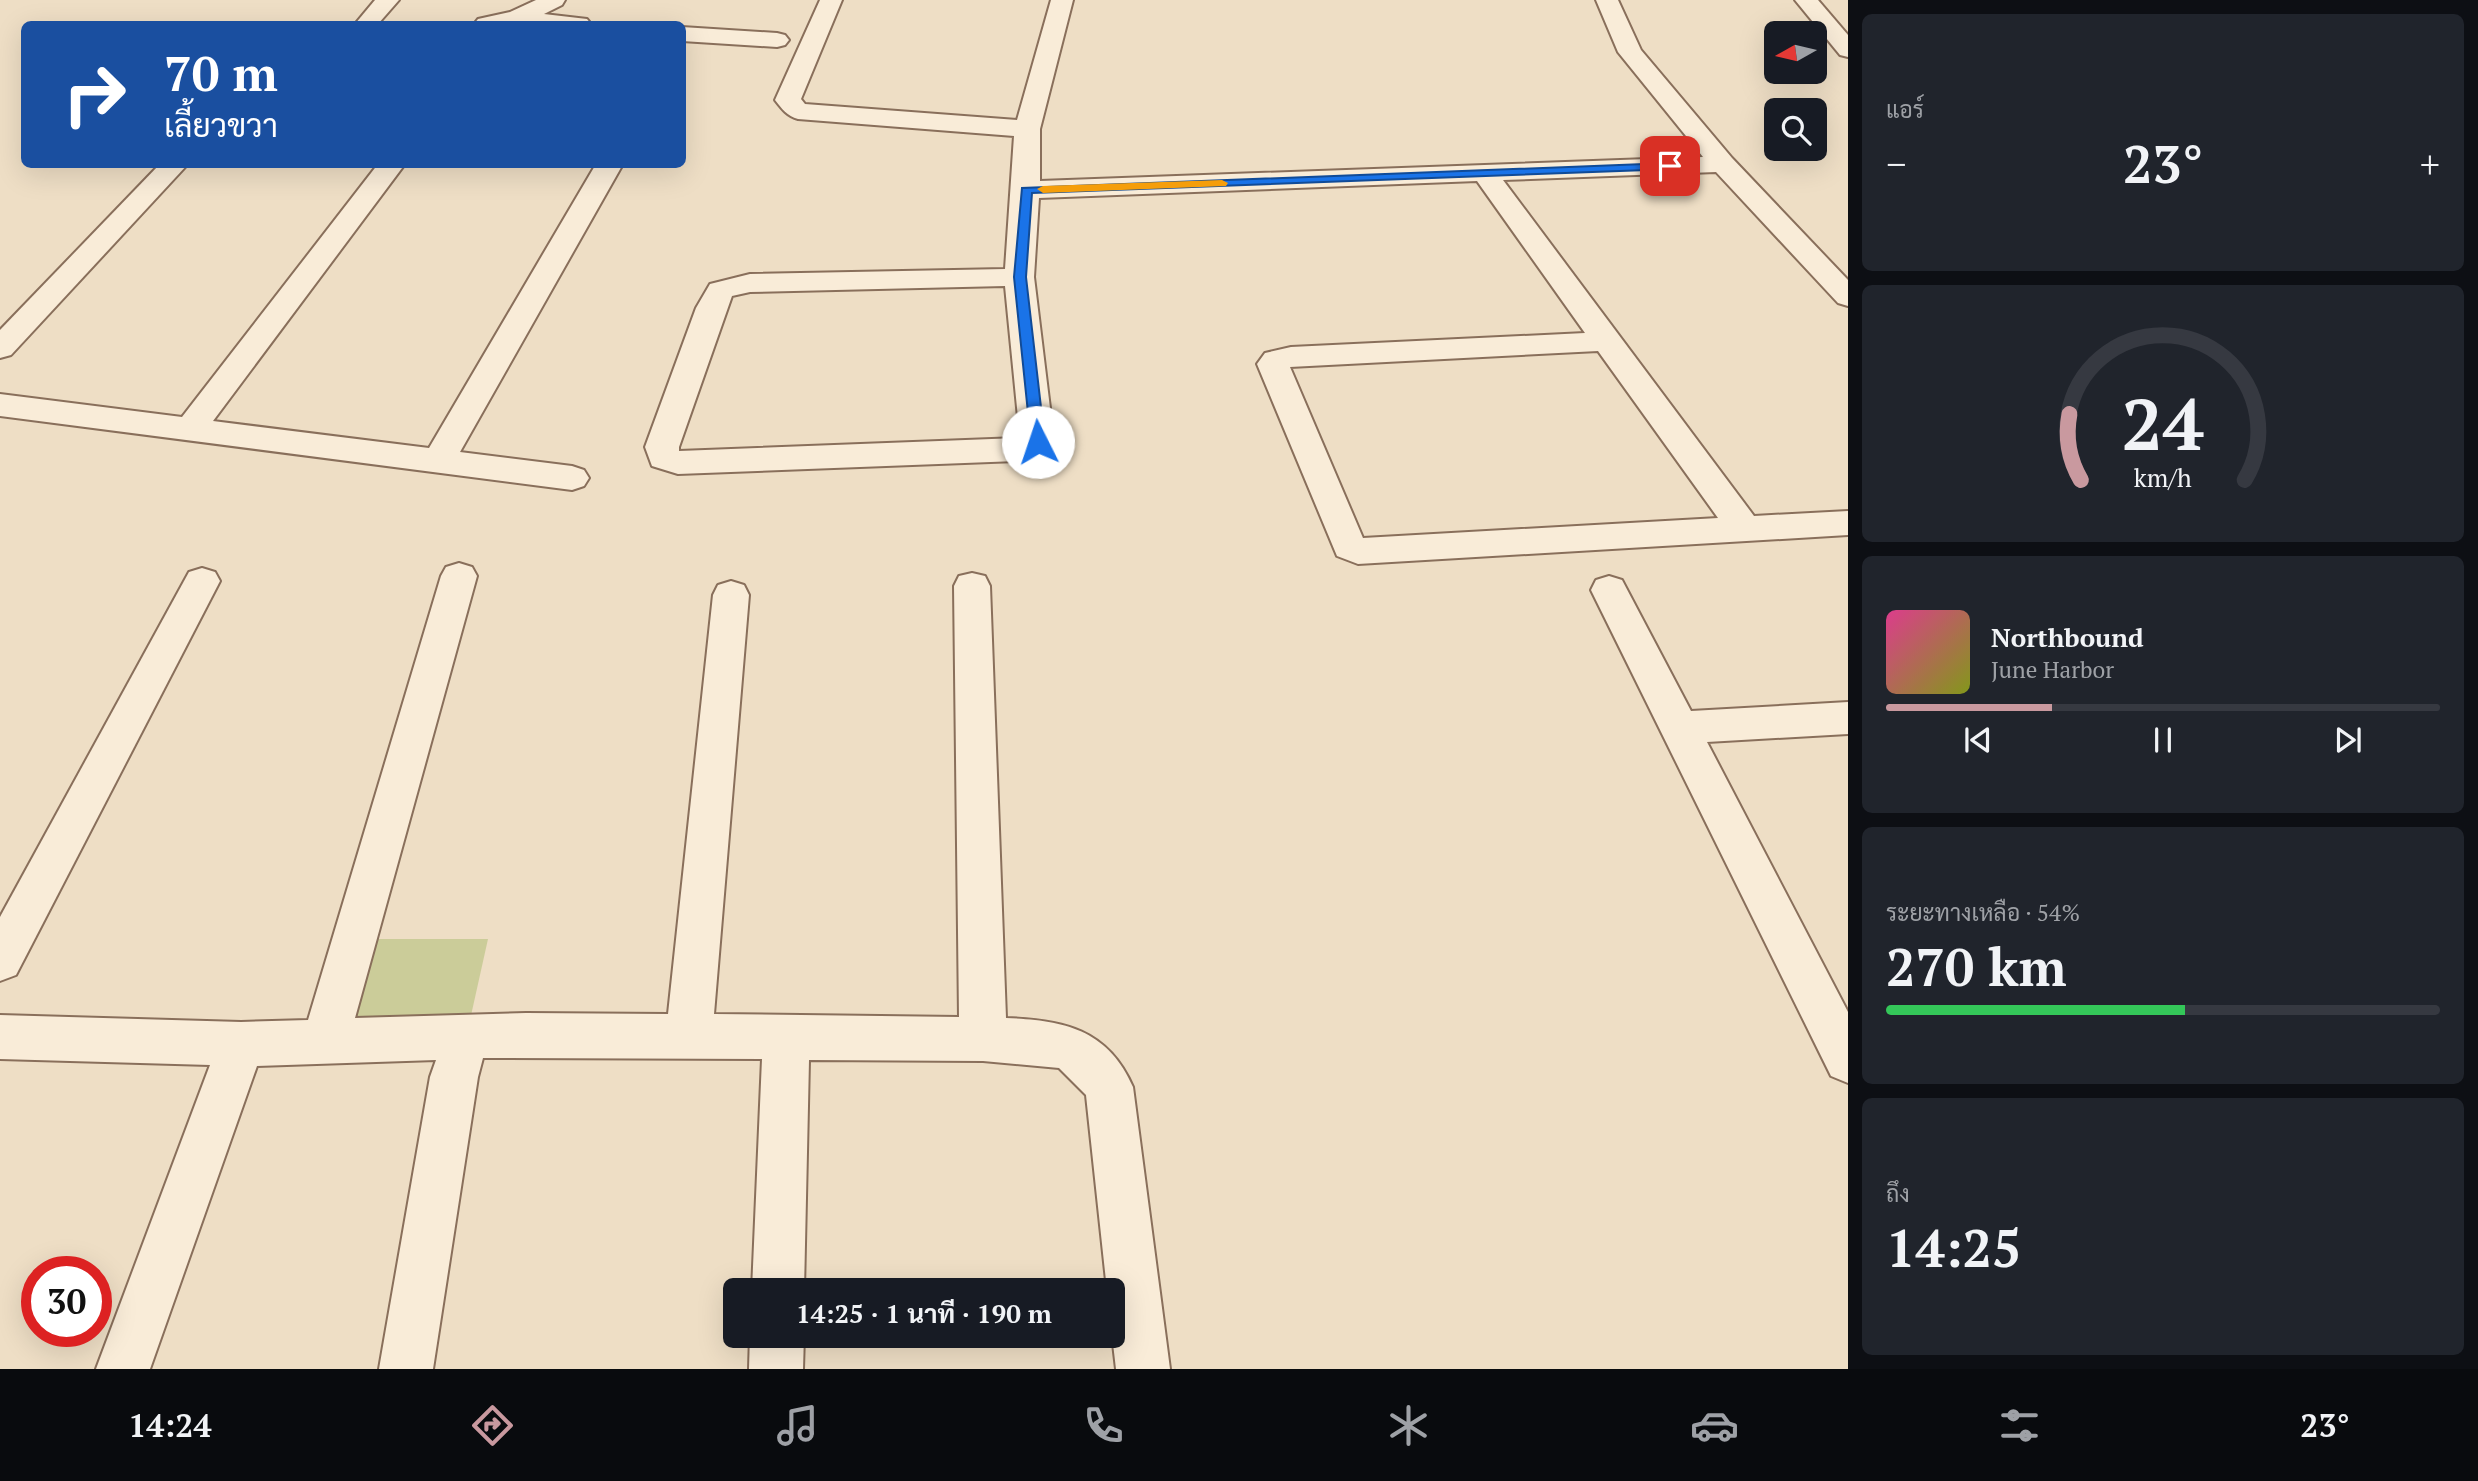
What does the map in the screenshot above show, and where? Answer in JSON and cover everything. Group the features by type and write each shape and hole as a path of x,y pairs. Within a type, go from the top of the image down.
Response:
{"street":[{"path":"369,21 388,0"},
{"path":"503,21 554,0"},
{"path":"831,0 788,100 798,111 1027,129"},
{"path":"1020,277 750,283 720,290 662,447 664,458 678,463 1028,448 1038,442 1020,277 1027,129 1062,0"},
{"path":"1607,0 1630,52 1723,164 1848,297"},
{"path":"1806,0 1848,50"},
{"path":"686,37 777,40"},
{"path":"1026,190 1723,164"},
{"path":"0,348 171,168"},
{"path":"190,429 389,168"},
{"path":"438,461 608,168"},
{"path":"1485,174 1744,528"},
{"path":"1609,341 1291,357 1276,360 1273,364 1346,539 1350,547 1358,551 1848,523"},
{"path":"0,405 572,478"},
{"path":"325,1042 458,576"},
{"path":"0,960 202,581"},
{"path":"972,586 983,1039"},
{"path":"1609,590 1848,1060"},
{"path":"689,1037 732,595"},
{"path":"1679,728 1848,718"},
{"path":"0,1037 241,1044 466,1038 983,1039 1017,1040 1069,1048 1089,1062 1110,1087 1143,1369"},
{"path":"406,1369 454,1077 466,1038"},
{"path":"778,1278 786,1039"},
{"path":"123,1369 241,1044"},
{"path":"776,1369 777,1348"}],"green space":[{"path":"354,939 488,939 466,1038 325,1042"}],"slow traffic":[{"path":"1043,189 1222,183"}],"route":[{"path":"1038,442 1020,277 1026,190 1670,166"}]}
